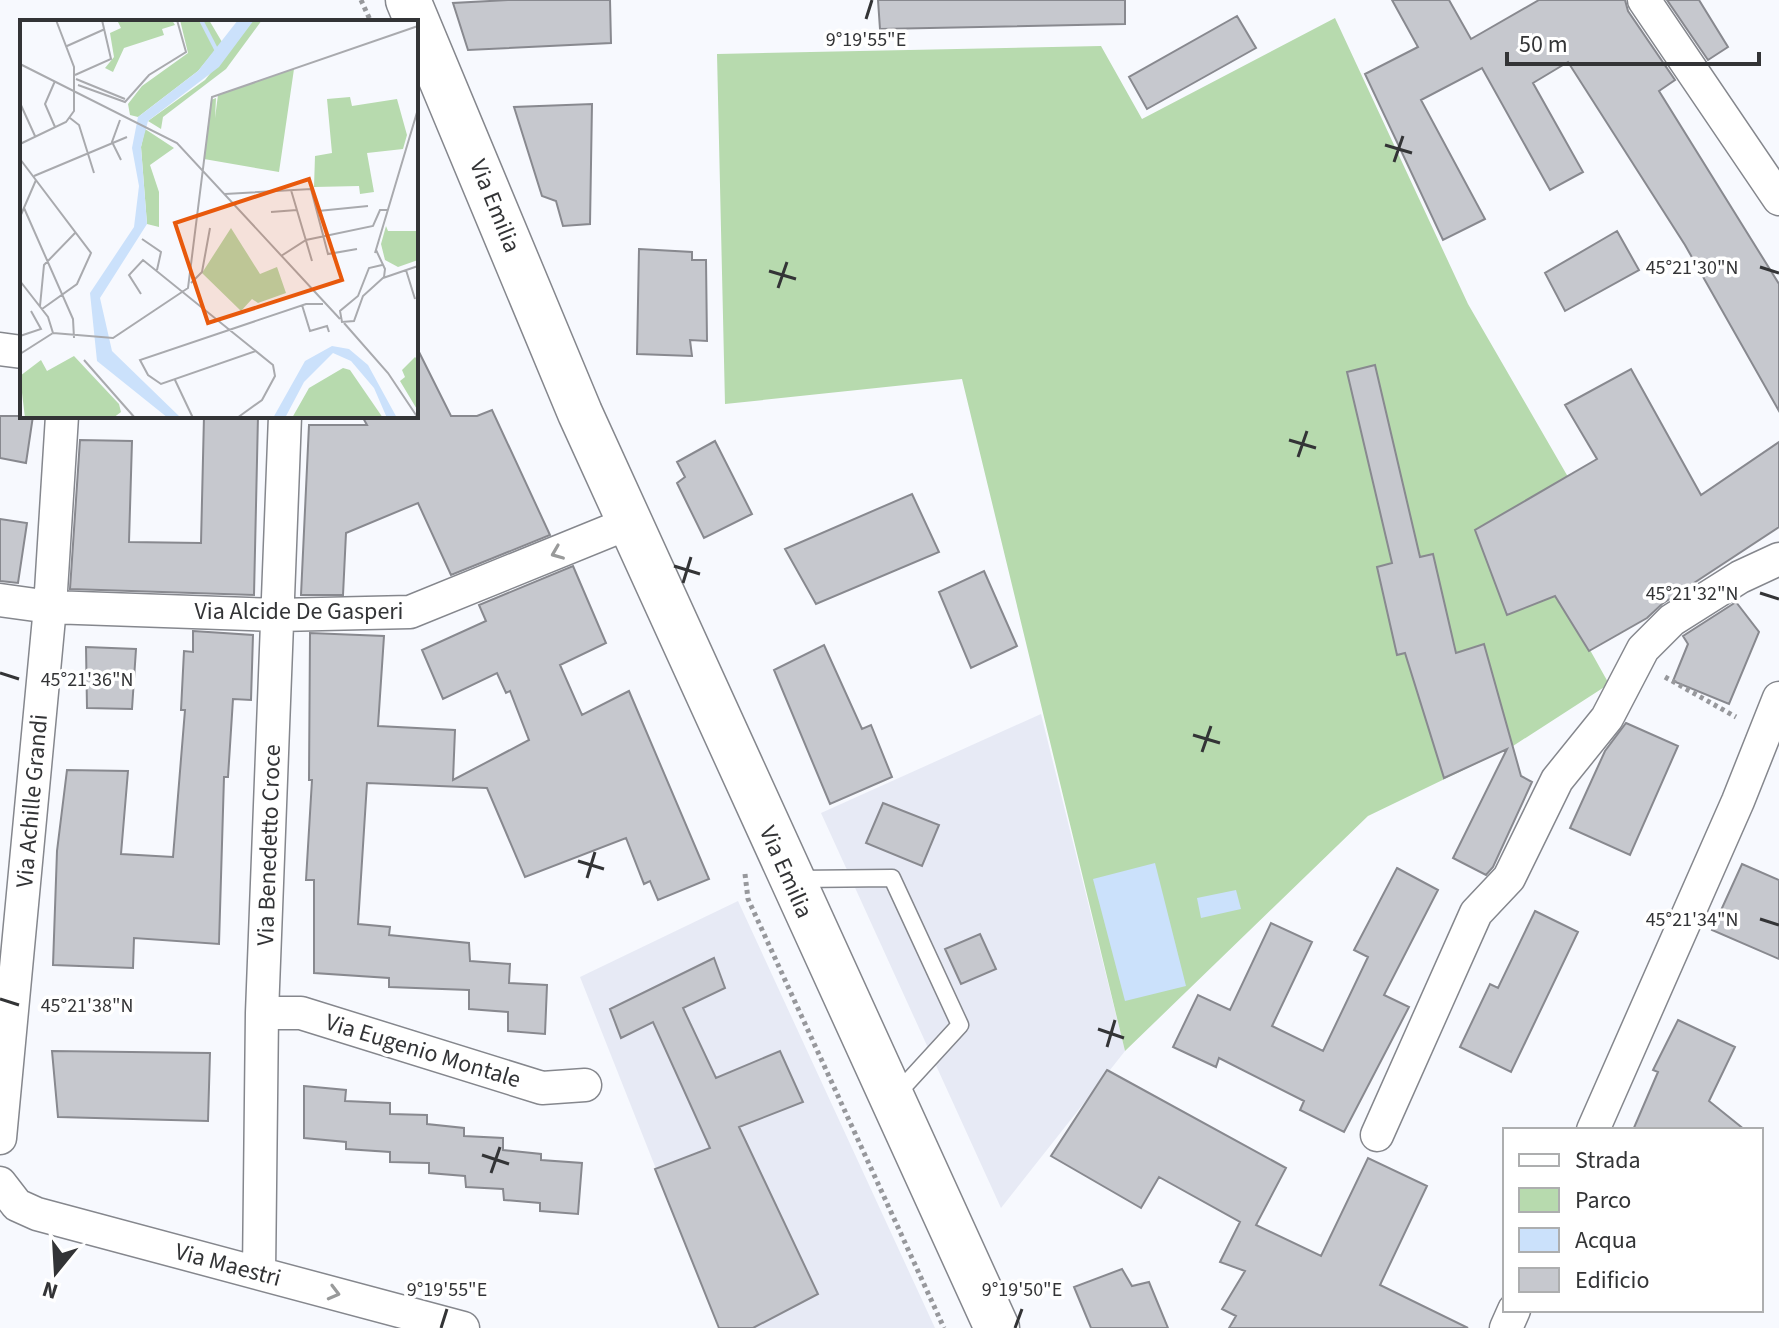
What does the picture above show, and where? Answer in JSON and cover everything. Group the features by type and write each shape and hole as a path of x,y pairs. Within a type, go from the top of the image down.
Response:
{"street":[{"path":"375,0 384,20"},
{"name":"Via Emilia","path":"408,0 416,20"},
{"path":"1644,0 1779,199"},
{"name":"Via Emilia","path":"418,24 580,413 789,878 997,1328"},
{"name":"Via Emilia","path":"418,93 488,238 580,413"},
{"path":"0,349 20,352"},
{"name":"Via Achille Grandi","path":"0,1138 11,912 50,607 62,418"},
{"name":"Via Benedetto Croce","path":"259,1273 262,1013 285,418"},
{"name":"Via Alcide De Gasperi","path":"0,600 50,607 278,615 410,612 629,523"},
{"path":"1377,1135 1476,913 1509,878 1552,787 1607,718 1650,639 1672,620 1740,577 1779,559"},
{"path":"1594,1128 1738,801 1779,698"},
{"name":"Via Eugenio Montale","path":"262,1013 301,1013 542,1088 585,1085"},
{"name":"Via Maestri","path":"1,1186 17,1205 37,1214 463,1328"}],"lane":[{"path":"789,878 892,878 960,1025 890,1099"}],"path":[{"path":"361,0 370,20"},
{"path":"1636,661 1736,717"}],"shaded area":[{"path":"1041,714 1125,1051 1001,1208 821,813"},
{"path":"738,901 935,1328 719,1328 580,977"}],"green space":[{"path":"1335,18 1468,304 1649,617 1590,650 1609,684 1513,746 1368,816 1125,1051 962,379 725,404 717,54 1101,46 1142,119"}],"water":[{"path":"1155,863 1186,986 1125,1001 1093,879"},
{"path":"1236,890 1241,909 1201,918 1197,898"}],"building":[{"path":"610,0 611,43 468,50 453,3"},
{"path":"878,0 1125,0 1125,24 880,29"},
{"path":"1392,0 1449,0 1471,39 1539,0 1625,0 1628,11 1675,80 1659,91 1779,284 1779,411 1685,245 1568,62 1533,83 1583,172 1550,190 1482,68 1421,100 1485,219 1443,240 1365,74 1418,47"},
{"path":"1667,0 1699,0 1728,47 1708,60"},
{"path":"1237,16 1256,48 1147,109 1129,77"},
{"path":"592,104 590,224 563,226 556,201 542,196 514,107"},
{"path":"1617,231 1639,270 1565,311 1545,273"},
{"path":"639,249 692,252 692,260 706,260 707,341 690,340 692,356 637,354"},
{"path":"418,350 451,416 477,416 492,410 550,535 451,575 418,503 346,533 343,595 301,595 309,425 367,425 363,418 418,418"},
{"path":"1375,365 1420,557 1433,554 1456,653 1484,644 1521,776 1532,782 1493,867 1486,875 1453,858 1507,749 1444,778 1405,653 1397,655 1377,567 1392,563 1347,372"},
{"path":"1631,369 1701,495 1779,442 1779,527 1662,604 1647,618 1589,651 1555,596 1507,615 1475,530 1597,459 1565,405"},
{"path":"0,416 33,418 26,463 0,458"},
{"path":"204,418 258,418 254,595 70,589 80,440 132,441 129,542 201,543"},
{"path":"715,441 752,514 704,538 677,483 685,477 677,462"},
{"path":"912,494 939,552 816,604 785,549"},
{"path":"0,519 27,523 18,583 0,581"},
{"path":"573,566 606,643 560,665 582,715 629,691 709,879 658,900 650,881 644,884 626,838 525,877 487,788 367,783 358,924 390,927 389,935 469,943 470,961 510,964 509,983 547,985 545,1034 508,1031 508,1012 469,1009 469,990 389,987 389,978 314,973 314,880 306,880 312,780 309,780 310,633 384,636 378,726 455,730 453,780 529,740 510,691 506,693 497,673 443,699 422,650 486,621 479,605"},
{"path":"984,571 1017,646 971,668 939,592"},
{"path":"1736,602 1759,632 1729,704 1673,681 1688,644 1683,636"},
{"path":"193,631 253,635 251,700 233,699 228,777 224,777 219,944 134,938 133,968 53,965 57,851 67,770 128,771 121,854 173,857 185,710 181,710 184,651 193,652"},
{"path":"824,645 862,729 871,725 892,777 830,804 774,670"},
{"path":"86,647 136,649 132,709 87,708"},
{"path":"1626,723 1678,746 1630,855 1570,828 1605,751"},
{"path":"883,803 939,825 922,866 866,843"},
{"path":"1742,864 1779,880 1779,959 1712,930"},
{"path":"1397,868 1438,890 1384,995 1409,1007 1344,1132 1300,1110 1304,1101 1219,1058 1216,1067 1173,1047 1198,995 1230,1010 1271,923 1312,942 1272,1026 1323,1051 1368,957 1354,950"},
{"path":"1535,911 1578,932 1511,1072 1460,1047 1490,984 1498,988"},
{"path":"980,934 996,969 961,984 945,949"},
{"path":"714,958 725,988 683,1008 716,1078 780,1051 803,1102 739,1127 818,1294 753,1328 719,1328 655,1169 710,1148 653,1022 621,1038 610,1009"},
{"path":"1678,1020 1735,1047 1709,1101 1743,1128 1634,1128 1658,1072 1653,1070"},
{"path":"52,1051 210,1053 208,1121 58,1117"},
{"path":"1107,1070 1286,1168 1256,1225 1321,1256 1368,1158 1427,1186 1380,1285 1468,1328 1229,1328 1236,1316 1222,1309 1245,1271 1220,1262 1240,1222 1159,1177 1141,1208 1051,1156"},
{"path":"304,1086 346,1090 345,1101 390,1103 390,1114 427,1115 427,1124 464,1128 464,1136 503,1138 503,1150 541,1154 541,1160 582,1163 578,1214 540,1211 540,1203 504,1200 503,1189 466,1187 465,1176 429,1173 429,1163 390,1162 390,1152 346,1149 346,1142 304,1138"},
{"path":"1122,1269 1132,1286 1149,1282 1168,1328 1091,1328 1074,1287"}]}
